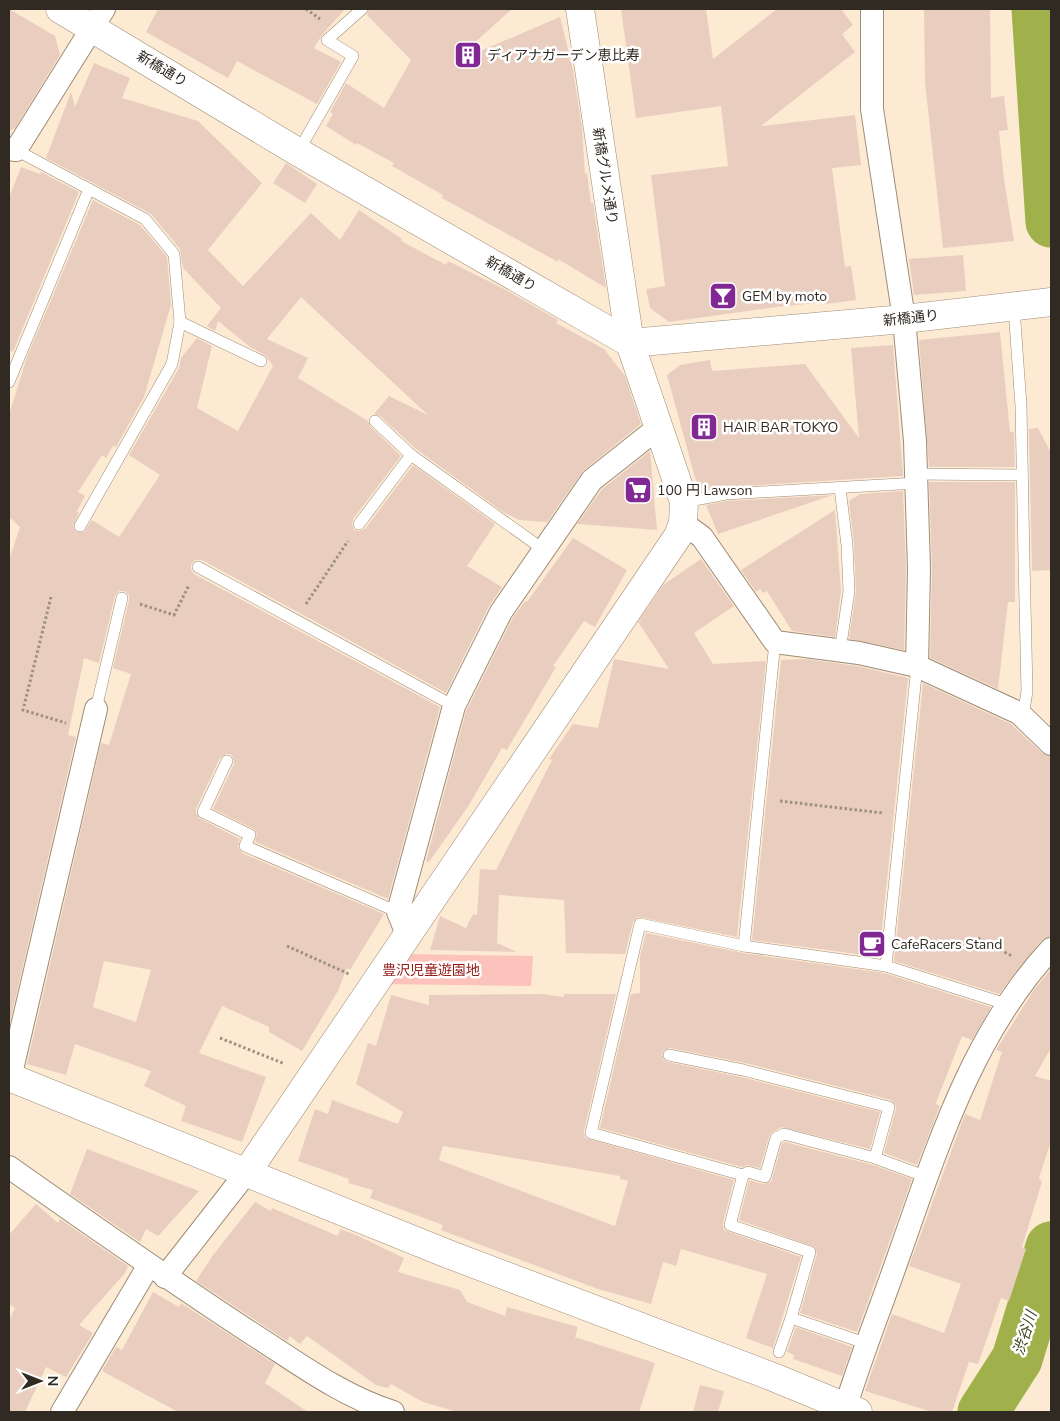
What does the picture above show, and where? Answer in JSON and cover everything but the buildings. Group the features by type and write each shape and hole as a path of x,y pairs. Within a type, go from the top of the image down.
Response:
{"street":[{"name":"新橋通り","path":"60,9 98,18 298,152 630,343 904,319 1014,308 1051,302"},
{"name":"新橋グルメ通り","path":"580,9 630,343 659,427 684,512"},
{"path":"872,9 872,109 904,319 915,440 917,666"},
{"path":"12,150 98,18"},
{"path":"403,923 454,706 501,612 592,480 659,427"},
{"path":"684,512 775,642 840,650 917,666 1024,717 1051,744"},
{"path":"62,1412 157,1271 246,1172 372,984 403,923 678,536 684,512"},
{"path":"93,720 9,1078 448,1254 773,1377 849,1411 868,1344 927,1177 961,1088 1006,1004 1051,949"},
{"path":"9,1167 157,1271 362,1402 393,1412"}],"lane":[{"path":"298,152 353,56 326,40 362,9"},
{"path":"12,150 145,219 174,254 180,322 172,364 80,526"},
{"path":"9,382 89,189"},
{"path":"1014,308 1021,406 1027,691 1024,717"},
{"path":"180,322 261,361"},
{"path":"375,421 411,455 544,550"},
{"path":"359,524 411,455"},
{"path":"684,512 726,494 840,488 916,479 1021,475"},
{"path":"840,488 847,545 849,591 840,650"},
{"path":"198,567 454,706"},
{"path":"93,720 122,598"},
{"path":"744,946 775,642"},
{"path":"886,966 917,666"},
{"path":"226,760 203,812 250,835 245,846 403,923"},
{"path":"743,1176 591,1133 640,924 744,946 886,966 1006,1004"},
{"path":"669,1054 743,1070 889,1107 875,1158"},
{"path":"779,1352 792,1318 810,1252 730,1225 743,1176 748,1172 765,1177 776,1138 784,1134 875,1158 927,1177"},
{"path":"792,1318 868,1344"}],"path":[{"path":"296,620 359,524"},
{"path":"122,598 174,615 198,567"},
{"path":"51,597 23,710 93,720"},
{"path":"759,798 902,816"},
{"path":"978,938 1035,967"},
{"path":"287,946 372,984"},
{"path":"220,1038 311,1075"}],"green space":[{"name":"豊沢児童遊園地","path":"405,954 533,956 531,986 382,984"}],"waterway":[{"name":"渋谷川","path":"1037,9 1051,222"},
{"name":"渋谷川","path":"983,1412 1017,1359 1051,1247"}],"place":[{"name":"ディアナガーデン恵比寿","path":"468,55"},
{"name":"GEM by moto","path":"723,296"},
{"name":"HAIR BAR TOKYO","path":"704,427"},
{"name":"100 円 Lawson","path":"638,490"},
{"name":"CafeRacers Stand","path":"872,944"}]}
